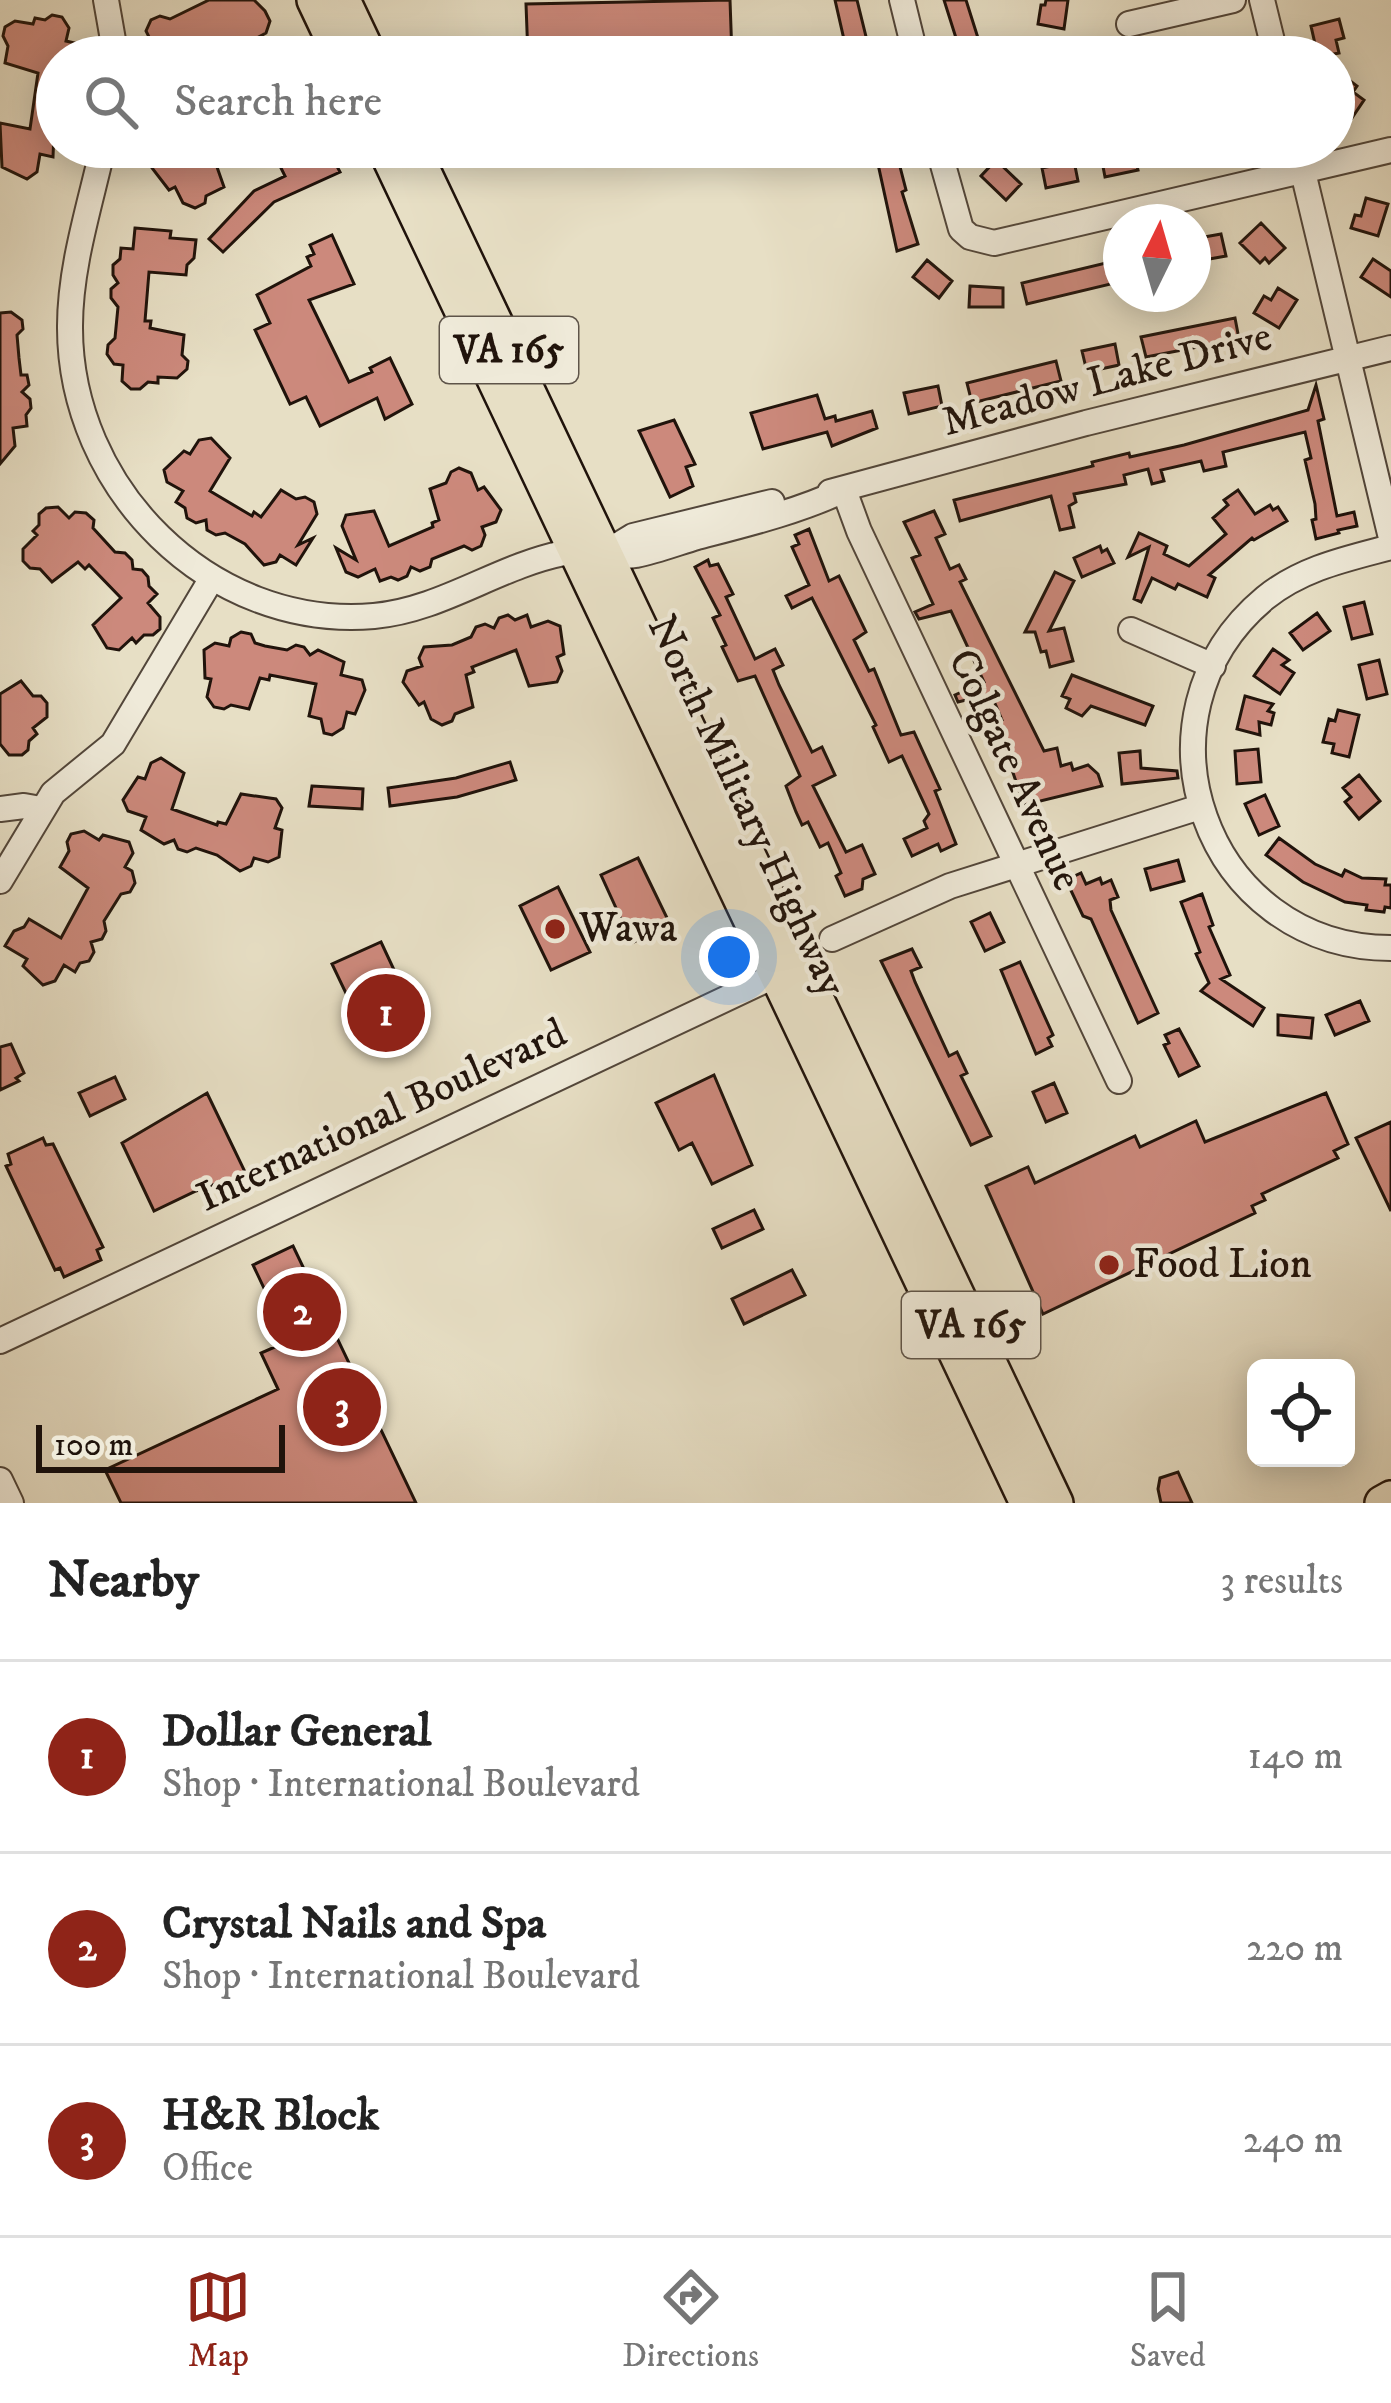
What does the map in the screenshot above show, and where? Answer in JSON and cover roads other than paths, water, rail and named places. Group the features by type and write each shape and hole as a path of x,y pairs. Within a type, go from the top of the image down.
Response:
{"main road":[{"path":"314,0 331,36"},
{"path":"343,0 360,36"},
{"name":"North Military Highway","path":"394,168 590,552"},
{"name":"North Military Highway","path":"421,168 590,552 788,970 1027,1503"},
{"name":"North Military Highway","path":"788,970 1056,1503"},
{"path":"1382,1503 1391,1498"}],"street":[{"path":"106,0 112,36"},
{"path":"902,0 911,36"},
{"path":"1129,25 1233,0"},
{"path":"1262,0 1271,36"},
{"path":"1355,154 1391,150"},
{"name":"Meadow Lake Drive","path":"99,168 71,301 72,366 78,400 97,452 129,506 173,550 212,578 288,609 375,616 440,601 548,557 590,552 736,509 844,490 1108,417 1391,348"},
{"path":"944,168 961,229 981,242 994,243 1267,168"},
{"path":"1302,168 1391,538"},
{"name":"Colgate Avenue","path":"844,490 868,552 1119,1081"},
{"path":"1391,548 1320,566 1286,583 1245,618 1214,666 1196,721 1194,760 1200,807 1217,847 1295,940 1391,948"},
{"path":"0,881 53,793 113,744 212,578"},
{"path":"1132,630 1214,666"},
{"path":"832,939 1016,862 1200,807"},
{"path":"0,809 41,809"},
{"name":"International Boulevard","path":"0,1341 788,970"},
{"path":"0,1480 10,1503"}],"place":[{"name":"Wawa","path":"555,929"},
{"name":"Dollar General","path":"386,1013"},
{"name":"Food Lion","path":"1109,1265"},
{"name":"Crystal Nails and Spa","path":"302,1312"},
{"name":"H&R Block","path":"342,1407"}]}
